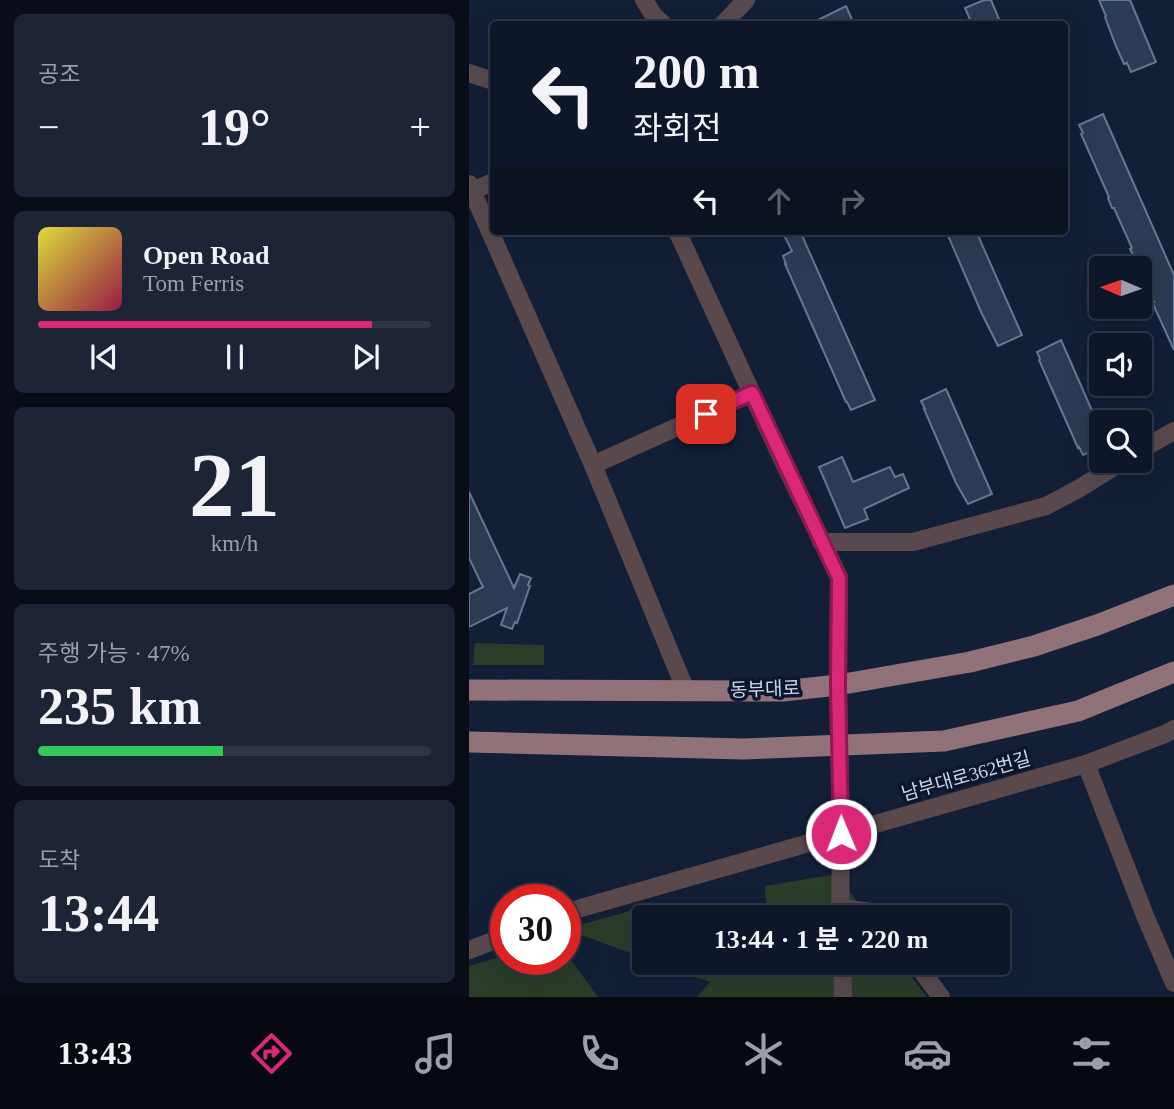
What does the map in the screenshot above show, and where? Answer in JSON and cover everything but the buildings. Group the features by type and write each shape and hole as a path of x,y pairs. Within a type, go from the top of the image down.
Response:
{"main road":[{"name":"동부대로","path":"469,690 783,691 838,685 969,662 1034,646 1174,595"},
{"path":"469,742 743,749 944,741 1078,711 1174,672"}],"street":[{"path":"644,0 660,21"},
{"path":"726,21 746,0"},
{"path":"469,73 490,80"},
{"path":"490,183 471,188 490,231"},
{"path":"492,235 593,465 686,691"},
{"path":"679,235 839,578 840,905"},
{"path":"593,465 752,393"},
{"path":"1152,444 1174,431"},
{"path":"821,542 913,542 1046,506 1104,473"},
{"name":"남부대로362번길","path":"581,909 1086,764 1174,729"},
{"path":"1086,764 1174,983"},
{"path":"469,950 490,942"},
{"path":"842,975 843,997"},
{"path":"925,975 941,997"}],"green space":[{"path":"475,643 544,645 544,665 473,665"},
{"path":"837,874 859,905 766,905 765,886"},
{"path":"632,911 632,954 581,935 581,925"},
{"path":"490,960 490,975 581,974 598,997 469,997 469,966"},
{"path":"690,975 910,975 927,997 697,997 710,982"}],"route":[{"path":"706,414 752,393 839,578 841,834"}]}
